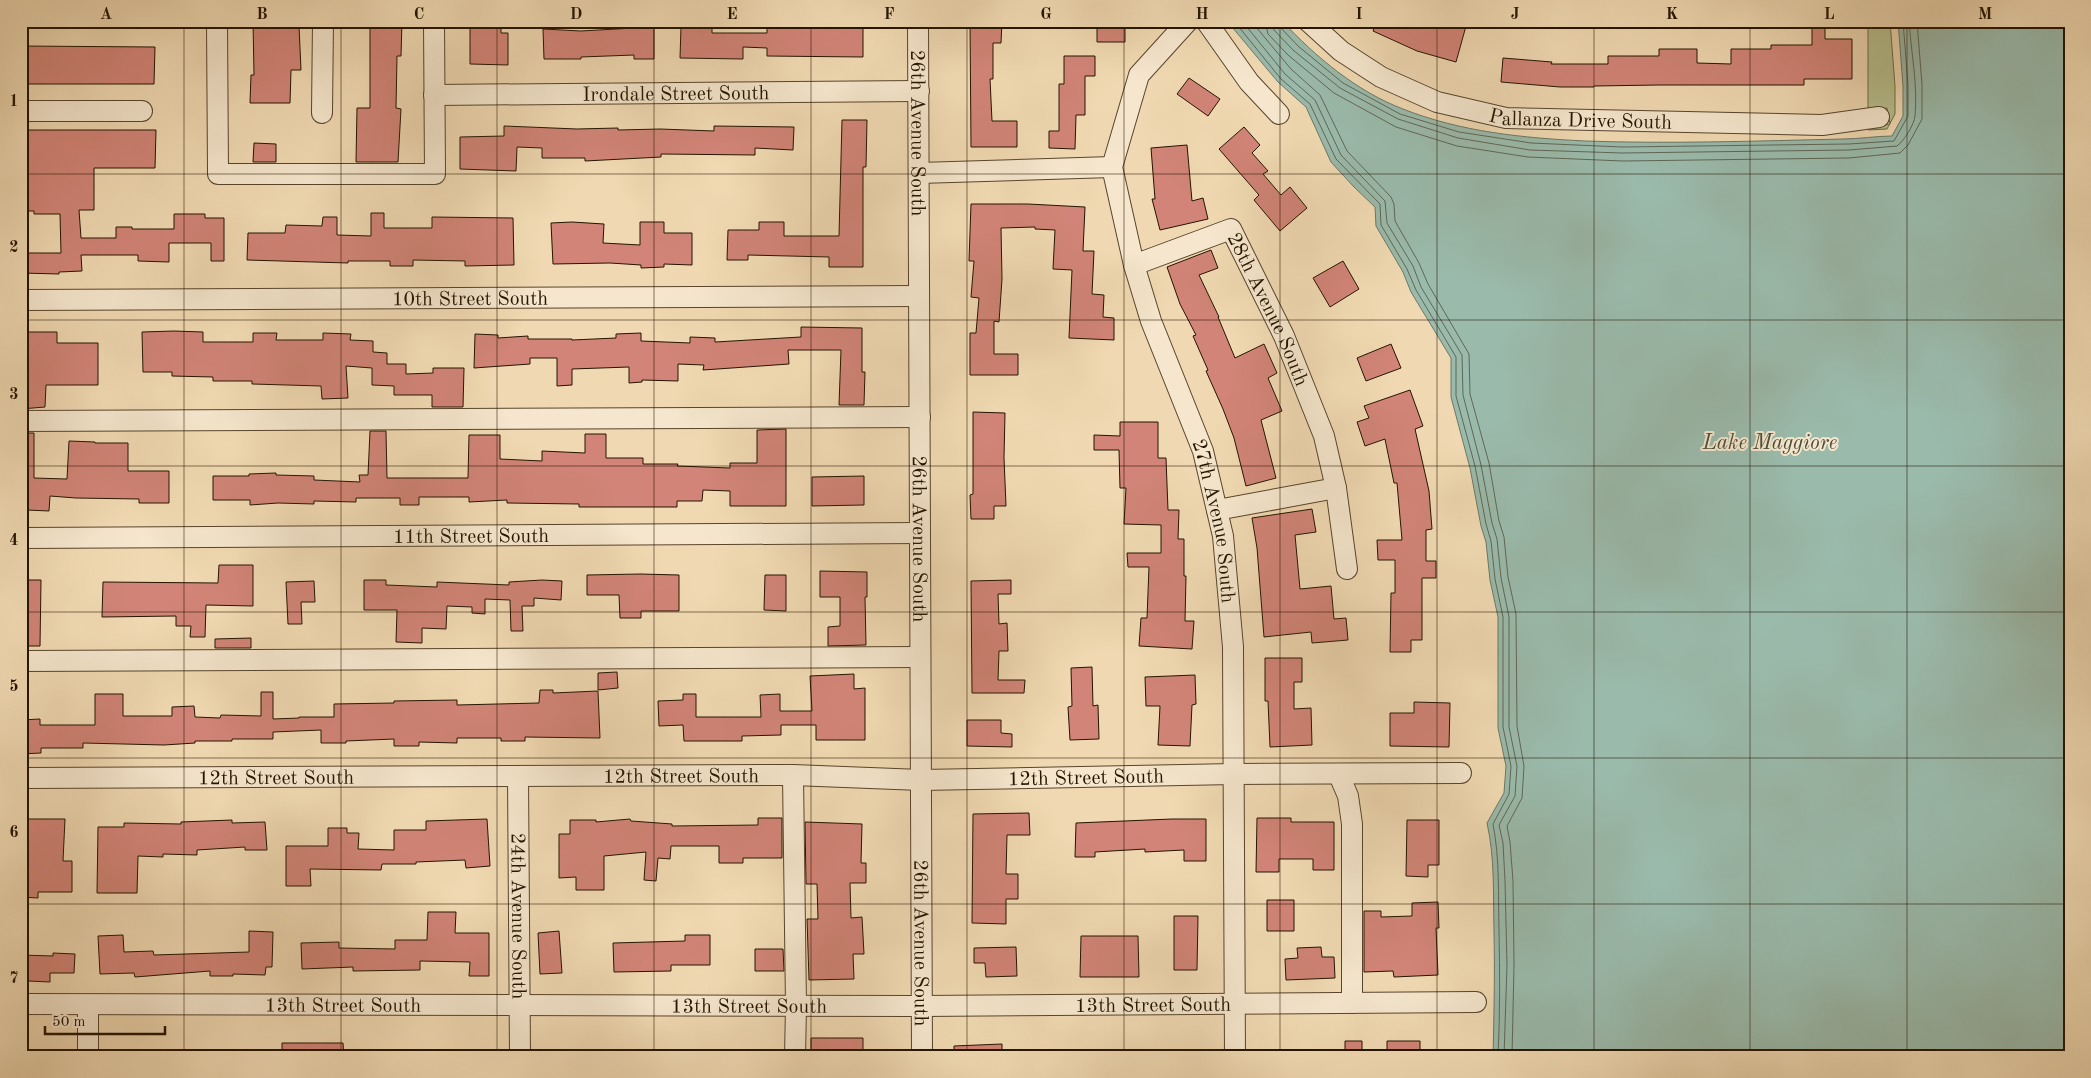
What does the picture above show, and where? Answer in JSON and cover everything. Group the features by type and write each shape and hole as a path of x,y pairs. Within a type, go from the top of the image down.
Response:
{"street":[{"path":"217,21 218,174 435,174 434,21"},
{"path":"322,113 323,21"},
{"name":"26th Avenue South","path":"918,21 922,1057"},
{"name":"27th Avenue South","path":"1188,21 1138,75 1112,167 1134,265 1151,321 1203,451 1223,536 1233,647 1235,1057"},
{"path":"1206,21 1249,82 1279,114"},
{"name":"Pallanza Drive South","path":"1308,21 1341,50 1381,77 1437,102 1506,118 1822,125 1879,117"},
{"name":"Irondale Street South","path":"434,95 919,91"},
{"path":"21,111 142,111"},
{"path":"919,173 1112,167"},
{"name":"28th Avenue South","path":"1134,265 1231,228 1284,336 1324,436 1336,488 1347,569"},
{"name":"10th Street South","path":"21,300 919,296"},
{"path":"21,421 920,417"},
{"path":"1217,510 1336,488"},
{"name":"11th Street South","path":"21,538 920,533"},
{"path":"21,661 920,657"},
{"name":"12th Street South","path":"21,778 793,775 921,780 1234,774 1461,773"},
{"path":"1339,774 1348,796 1352,824 1352,1003"},
{"path":"793,775 795,1057"},
{"name":"24th Avenue South","path":"518,776 520,1057"},
{"name":"13th Street South","path":"21,1004 922,1006 1476,1002"},
{"path":"88,1005 88,1057"}],"green space":[{"path":"1868,21 1890,21 1895,86 1895,114 1890,124 1887,108 1868,110"},
{"path":"1890,124 1887,129 1868,130 1868,127"}],"water":[{"name":"Lake Maggiore","path":"1227,21 1282,21 1323,60 1369,93 1403,109 1447,123 1516,136 1539,138 1585,141 1714,142 1849,139 1892,136 1903,116 1903,86 1898,21 2070,21 2070,1057 1493,1057 1493,876 1490,836 1487,823 1504,793 1506,766 1498,728 1498,617 1490,580 1486,542 1481,526 1470,468 1451,397 1451,358 1411,292 1403,272 1376,226 1375,207 1331,162 1306,107 1278,82"}],"building":[{"path":"253,21 278,21 278,27 299,26 301,70 291,70 290,103 250,103 251,75 254,75"},
{"path":"370,21 402,21 401,56 397,56 396,108 401,109 398,162 356,162 357,108 370,108"},
{"path":"470,21 501,21 501,33 508,33 508,65 470,64"},
{"path":"767,21 780,21 780,28 863,26 863,57 767,56 767,48 743,47 743,59 680,58 681,27 712,27 712,33 767,33"},
{"path":"970,21 1002,21 1001,43 993,43 993,79 990,79 992,121 1017,121 1017,147 971,147"},
{"path":"1097,21 1125,21 1125,42 1097,42"},
{"path":"1377,21 1449,21 1466,26 1456,62 1417,51 1373,31"},
{"path":"1812,25 1825,25 1825,39 1852,39 1852,79 1804,79 1804,85 1594,87 1560,87 1501,82 1503,58 1552,62 1551,64 1608,64 1608,56 1659,56 1659,49 1697,49 1697,63 1731,64 1731,49 1771,49 1771,45 1812,45"},
{"path":"654,28 654,59 634,59 634,55 581,57 581,59 544,59 543,29 581,31"},
{"path":"21,46 155,47 154,84 21,84"},
{"path":"1064,56 1095,56 1095,76 1085,76 1085,115 1076,115 1075,149 1049,148 1049,131 1059,131 1059,84 1064,84"},
{"path":"1189,78 1220,99 1208,116 1177,94"},
{"path":"842,120 867,120 866,167 863,167 863,267 829,267 829,257 748,255 748,260 727,260 728,230 759,230 759,222 784,222 784,236 839,236"},
{"path":"504,126 714,131 714,126 794,127 793,150 755,148 755,155 661,154 661,157 585,161 585,158 542,158 542,148 517,147 516,171 460,169 460,137 504,136"},
{"path":"1244,127 1260,145 1252,153 1268,171 1263,174 1281,195 1290,187 1307,208 1280,231 1254,200 1259,195 1219,149"},
{"path":"21,130 156,130 155,168 94,168 94,210 79,210 81,238 116,238 116,227 174,229 174,214 205,214 205,218 224,218 224,261 211,261 211,243 169,243 169,262 138,261 138,255 81,255 82,271 59,272 59,274 21,273 21,253 61,253 60,214 34,214 34,211 21,211"},
{"path":"254,143 276,144 276,162 253,162"},
{"path":"1187,145 1192,201 1203,198 1208,219 1160,230 1152,199 1155,199 1151,148"},
{"path":"971,204 1085,207 1083,251 1094,251 1092,294 1104,295 1103,317 1114,318 1114,340 1069,338 1072,270 1053,269 1055,230 1035,229 1035,227 1001,228 1002,279 999,322 994,321 994,354 1018,354 1018,375 970,375 970,333 976,333 979,298 971,297 974,261 969,261"},
{"path":"371,213 384,213 384,228 432,228 432,217 513,218 514,265 465,266 465,261 413,260 413,266 390,266 390,261 348,261 348,263 247,260 248,233 285,233 286,225 322,226 323,217 337,217 337,235 371,236"},
{"path":"640,222 664,222 664,233 692,233 692,265 664,264 664,267 641,268 641,265 610,263 553,264 551,223 604,224 603,243 640,245"},
{"path":"1211,250 1218,268 1199,275 1219,317 1235,358 1264,344 1277,373 1268,378 1282,411 1261,420 1276,478 1246,486 1234,438 1193,336 1196,335 1180,304 1167,267"},
{"path":"1343,261 1359,289 1330,307 1313,278"},
{"path":"801,327 862,328 862,372 865,372 864,405 839,405 841,350 788,350 789,364 703,370 704,365 678,364 678,381 642,380 642,382 629,383 629,367 572,369 572,385 557,386 557,358 530,358 530,364 474,368 475,334 498,335 498,338 528,336 528,339 572,340 616,338 616,334 641,333 641,341 690,343 690,337 715,338 715,342 801,337"},
{"path":"21,332 57,332 57,343 98,343 98,385 46,385 45,407 21,409"},
{"path":"142,332 203,332 203,342 253,342 253,333 277,333 276,340 323,340 323,333 351,334 350,340 373,341 373,352 387,353 387,364 406,364 406,374 433,373 433,368 464,368 463,407 432,407 432,395 394,395 394,386 372,385 372,368 346,366 348,398 322,399 321,386 252,384 252,381 213,381 213,377 172,376 172,372 143,372"},
{"path":"1391,344 1401,368 1366,381 1357,358"},
{"path":"1410,390 1423,426 1415,429 1429,491 1432,529 1426,530 1426,561 1436,561 1436,578 1422,578 1422,640 1411,640 1411,652 1390,652 1391,593 1395,593 1395,560 1378,560 1377,540 1402,540 1397,483 1394,483 1385,439 1365,446 1357,422 1369,418 1364,406"},
{"path":"973,412 1005,413 1006,506 994,506 994,519 971,519 970,495 973,494"},
{"path":"1120,422 1158,422 1158,458 1166,458 1168,510 1179,510 1178,539 1184,539 1184,576 1186,576 1185,621 1194,621 1192,649 1139,646 1141,618 1147,618 1149,567 1128,567 1127,553 1161,553 1161,525 1124,524 1126,488 1120,488 1119,450 1094,450 1094,435 1120,436"},
{"path":"786,429 786,506 730,506 730,491 703,490 702,501 677,501 677,507 579,507 579,504 507,503 507,500 469,502 469,497 419,497 419,505 400,505 400,498 356,498 356,502 314,501 314,504 278,503 250,505 250,500 213,500 213,476 249,476 249,474 276,473 276,475 314,476 314,480 360,482 359,475 368,475 370,431 386,431 387,478 468,478 469,435 500,435 500,459 542,461 542,451 585,453 585,434 606,434 606,458 643,458 643,464 678,464 677,466 730,468 730,463 757,463 757,430"},
{"path":"21,433 34,433 34,478 67,479 69,441 128,443 128,471 169,471 169,503 139,503 139,499 50,496 49,511 27,510 27,500 21,500"},
{"path":"864,476 864,505 812,506 812,477"},
{"path":"1312,509 1316,532 1295,535 1300,589 1331,586 1334,619 1346,618 1348,640 1312,643 1311,632 1264,637 1257,548 1252,518"},
{"path":"219,565 253,565 253,606 206,605 205,637 190,637 191,626 176,626 176,616 102,617 103,582 218,583"},
{"path":"820,571 867,572 867,597 865,597 866,645 828,646 828,627 840,626 840,597 820,597"},
{"path":"587,575 679,575 679,611 641,611 641,618 620,618 619,595 587,595"},
{"path":"765,575 786,575 786,611 764,610"},
{"path":"21,580 41,580 40,646 21,646"},
{"path":"364,580 386,580 386,585 437,587 437,582 509,585 509,582 562,581 561,600 534,598 534,606 522,606 523,631 511,631 510,600 485,599 485,614 472,613 472,607 447,606 446,629 422,628 422,643 396,642 397,610 364,610"},
{"path":"1011,580 1011,594 998,594 999,624 1007,623 1008,651 999,651 998,680 1025,680 1024,693 972,693 971,581"},
{"path":"314,581 315,602 301,602 302,624 288,624 286,582"},
{"path":"251,638 251,648 215,648 215,639"},
{"path":"1265,658 1302,658 1302,682 1294,682 1294,709 1311,708 1312,745 1270,747 1268,701 1265,701"},
{"path":"1092,667 1093,706 1098,705 1099,739 1070,740 1068,707 1072,706 1071,668"},
{"path":"617,672 618,688 598,690 598,673"},
{"path":"854,674 854,689 865,688 865,740 816,740 816,725 781,725 781,735 742,736 742,741 684,741 683,725 659,726 658,701 683,700 683,694 696,694 696,717 761,717 760,695 780,694 780,711 812,711 810,676"},
{"path":"1195,675 1196,704 1192,705 1190,746 1158,745 1160,706 1146,706 1145,677"},
{"path":"540,690 553,690 553,693 598,691 600,738 525,737 525,741 501,741 501,738 457,738 457,743 419,742 419,746 394,746 394,739 321,743 321,730 273,732 273,739 195,741 195,743 164,745 83,743 83,748 41,748 41,753 21,754 21,720 40,719 40,725 95,725 95,694 123,694 123,716 172,716 172,707 194,706 195,717 220,718 221,715 261,716 261,692 273,692 273,719 334,717 334,704 457,700 457,705 539,703"},
{"path":"1414,702 1450,703 1449,747 1390,746 1390,713 1414,713"},
{"path":"967,720 1001,720 1001,733 1012,734 1012,747 967,746"},
{"path":"1029,813 1030,835 1007,835 1006,874 1018,874 1018,899 1006,899 1006,924 972,923 973,814"},
{"path":"758,818 782,818 782,858 743,858 743,863 719,863 719,846 671,846 670,859 658,858 656,881 644,880 646,852 604,856 604,890 576,890 576,877 559,878 559,834 570,834 570,820 596,820 596,822 630,819 631,821 672,824 672,826 758,825"},
{"path":"1257,818 1291,818 1291,822 1334,822 1334,870 1313,870 1313,859 1279,859 1279,872 1256,872"},
{"path":"21,819 65,819 63,861 72,861 72,892 38,892 38,898 21,897"},
{"path":"487,819 490,866 466,868 465,860 416,862 416,864 382,864 381,870 310,869 311,886 286,886 286,846 328,846 328,828 347,828 347,833 359,833 358,849 394,850 394,830 426,830 426,821"},
{"path":"1206,819 1206,861 1184,861 1184,850 1145,852 1145,849 1095,852 1095,857 1075,857 1076,823"},
{"path":"232,820 232,823 265,822 267,850 245,850 245,847 197,850 197,855 163,854 163,857 138,856 137,893 97,893 98,827 124,827 124,823 181,824 181,822"},
{"path":"1407,820 1439,820 1439,865 1428,865 1428,877 1406,876"},
{"path":"805,822 862,824 861,863 866,863 866,883 850,883 851,918 862,917 864,954 853,954 854,979 809,980 807,919 818,919 817,884 806,884"},
{"path":"1267,900 1294,900 1294,931 1267,931"},
{"path":"1438,902 1439,928 1436,928 1438,975 1394,977 1393,971 1364,972 1364,911 1381,911 1381,917 1412,916 1412,903"},
{"path":"428,912 456,912 455,933 489,933 489,976 469,976 470,962 420,961 420,970 353,971 353,967 302,969 301,943 339,942 339,948 395,949 395,940 427,940"},
{"path":"1174,916 1198,916 1197,970 1174,970"},
{"path":"249,931 273,932 272,967 266,967 265,975 233,974 233,976 210,976 210,971 135,977 134,973 100,974 98,936 123,935 124,952 153,951 154,955 249,952"},
{"path":"559,931 562,973 540,974 538,933"},
{"path":"685,935 710,935 710,965 671,965 671,971 614,972 613,943 685,941"},
{"path":"1081,936 1138,936 1139,977 1080,977"},
{"path":"1016,947 1017,976 986,977 985,963 974,963 974,948"},
{"path":"1321,947 1322,957 1334,957 1335,978 1286,980 1285,959 1298,958 1297,948"},
{"path":"755,949 783,949 784,971 755,971"},
{"path":"53,953 75,954 74,973 50,973 50,982 28,981 28,976 21,976 21,955 53,956"},
{"path":"811,1038 863,1038 863,1057 811,1057"},
{"path":"1345,1041 1362,1041 1362,1057 1345,1057"},
{"path":"1387,1041 1420,1041 1420,1057 1387,1057"},
{"path":"282,1043 343,1043 344,1057 282,1057"},
{"path":"1002,1044 1002,1057 954,1057 954,1046"}]}
